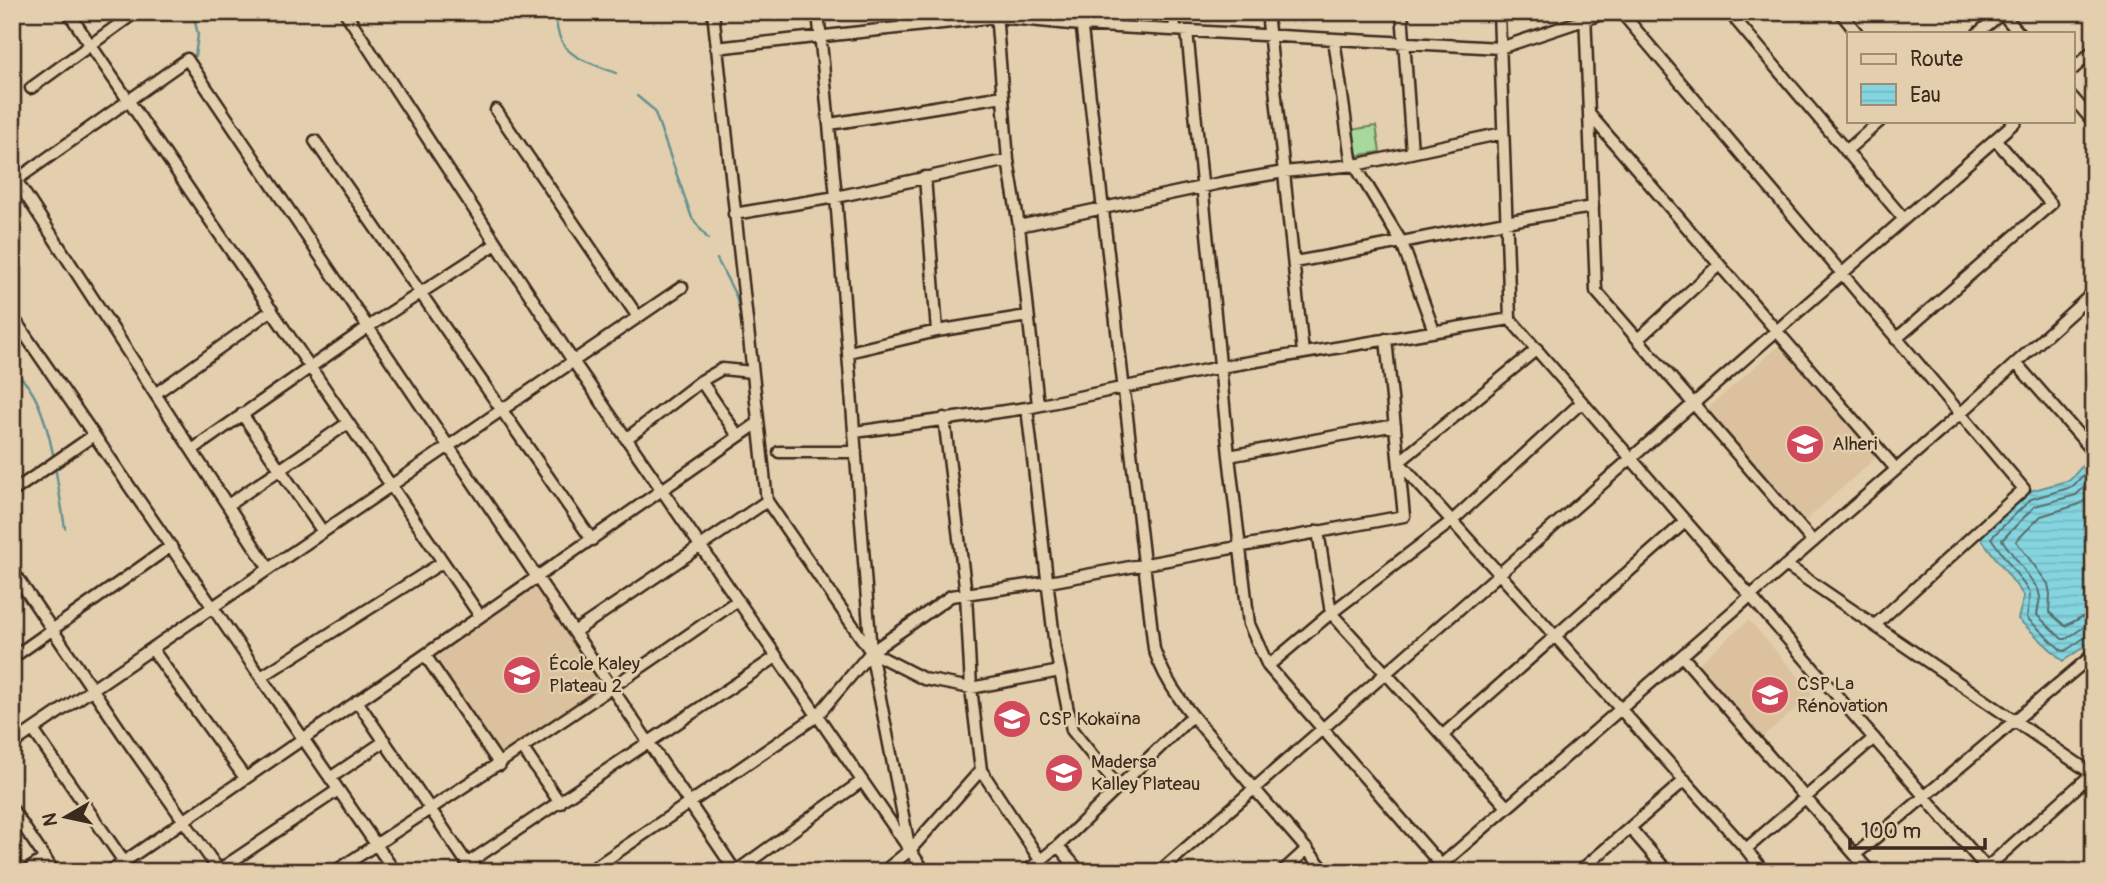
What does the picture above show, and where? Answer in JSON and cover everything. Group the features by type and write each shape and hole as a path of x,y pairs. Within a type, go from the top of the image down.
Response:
{"street":[{"path":"68,12 480,617"},
{"path":"30,88 136,12"},
{"path":"345,12 573,361 925,872"},
{"path":"713,12 767,500 871,652 923,679 971,688 1060,671"},
{"path":"818,12 849,352 871,652 910,850"},
{"path":"903,12 904,27"},
{"path":"1080,12 1154,649 1168,683 1192,716 1326,872"},
{"path":"1174,12 1175,30"},
{"path":"1268,12 1303,353"},
{"path":"1402,12 1412,152"},
{"path":"1499,12 1510,319 1987,870 2093,774 1786,565"},
{"path":"716,48 997,15 1081,25 1500,48 1585,16 1608,12"},
{"path":"1620,12 2024,489 1875,625"},
{"path":"1729,12 1903,218"},
{"path":"1839,12 1856,32"},
{"path":"1979,32 2001,12 2018,32"},
{"path":"997,15 1008,160 1019,226 1032,406 1055,647 1072,730 1118,787"},
{"path":"1585,16 1596,291 1813,542"},
{"path":"1187,31 1229,456 1249,624 1268,666 1323,728 1437,868 1960,414 2094,292"},
{"path":"1334,39 1351,159 1402,243 1434,331"},
{"path":"2074,68 2094,50"},
{"path":"269,569 14,182 187,59 735,872 862,781"},
{"path":"830,124 1003,96"},
{"path":"2074,99 2094,123"},
{"path":"496,110 638,317"},
{"path":"1590,114 1896,469"},
{"path":"1846,151 1879,122"},
{"path":"1159,872 2015,122"},
{"path":"1019,226 1203,187 1284,172 1355,165 1503,133"},
{"path":"1896,339 2051,204 1995,139"},
{"path":"315,141 592,540"},
{"path":"734,214 836,197 1008,160"},
{"path":"925,177 937,331"},
{"path":"1294,262 1402,243 1506,220 1593,207"},
{"path":"192,450 368,327 496,244"},
{"path":"1638,339 1719,265"},
{"path":"12,744 682,287"},
{"path":"155,394 272,310"},
{"path":"12,316 395,872"},
{"path":"849,352 937,331 1027,316"},
{"path":"855,432 1032,406 1220,367 1510,319"},
{"path":"588,872 817,716 871,652 951,596 1049,582 1405,516 1386,339"},
{"path":"1399,462 1537,349"},
{"path":"2016,363 2091,449"},
{"path":"626,439 722,369 752,372"},
{"path":"701,382 738,436"},
{"path":"1268,666 1331,613 1452,521 1583,402"},
{"path":"242,414 323,532"},
{"path":"944,418 966,594 971,688 981,771 1040,860"},
{"path":"228,505 348,423"},
{"path":"109,872 758,423"},
{"path":"1229,456 1395,425"},
{"path":"12,492 94,435"},
{"path":"779,452 856,452"},
{"path":"1399,462 1685,780 1764,872"},
{"path":"574,632 767,500"},
{"path":"1443,735 1686,521"},
{"path":"1318,531 1331,613 1507,807"},
{"path":"12,658 171,546"},
{"path":"261,677 443,562"},
{"path":"13,572 220,871 338,790"},
{"path":"334,872 500,765 738,600"},
{"path":"152,649 245,778"},
{"path":"1855,855 2094,654"},
{"path":"425,655 500,765"},
{"path":"1682,656 1870,872"},
{"path":"357,701 470,867 648,742 776,657"},
{"path":"1026,872 1058,845 1192,716"},
{"path":"33,730 131,872"},
{"path":"1746,849 1874,738"},
{"path":"330,778 385,741"},
{"path":"523,749 560,803"},
{"path":"883,872 910,850 981,771"},
{"path":"1579,872 1685,780"},
{"path":"12,809 54,872"},
{"path":"1631,829 1668,872"},
{"path":"1058,845 1080,872"},
{"path":"1282,872 1307,849"},
{"path":"25,872 45,858"}],"shaded area":[{"path":"1782,343 1880,454 1805,521 1707,409"},
{"path":"535,586 603,686 501,755 433,655"},
{"path":"1749,620 1813,694 1760,739 1697,665"}],"green space":[{"path":"1376,126 1380,152 1354,156 1350,130"}],"water":[{"path":"2094,461 2094,640 2063,661 2018,619 2024,596 1980,537 2027,492 2070,480 2083,465"}],"waterway":[{"path":"193,12 198,35 195,56"},
{"path":"556,12 557,27 565,47 581,59 616,73"},
{"path":"637,96 654,110 692,218 708,239"},
{"path":"717,259 736,296 743,326"},
{"path":"12,372 29,387 41,410 54,459"},
{"path":"55,466 65,528"}],"place":[{"name":"Alheri","path":"1805,444"},
{"name":"École Kaley Plateau 2","path":"522,675"},
{"name":"CSP La Rénovation","path":"1770,695"},
{"name":"CSP Kokaïna","path":"1012,719"},
{"name":"Madersa Kalley Plateau","path":"1064,773"}]}
